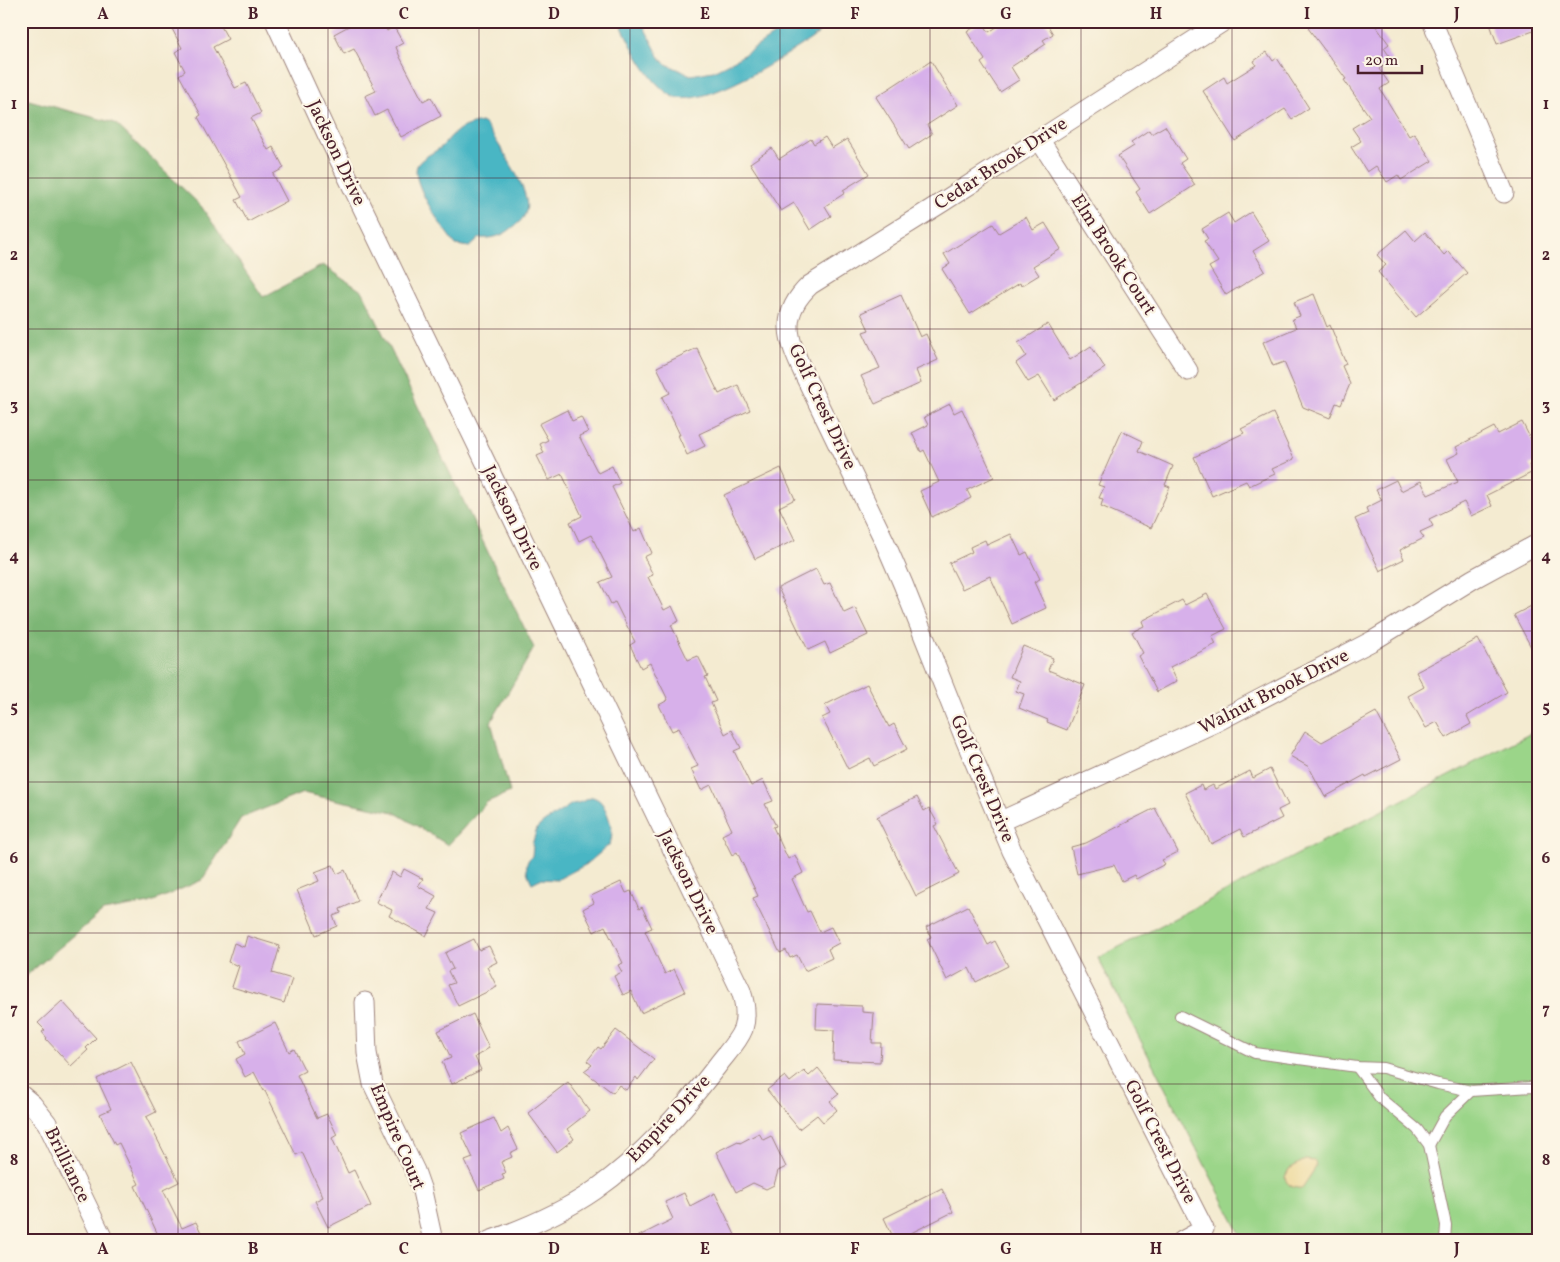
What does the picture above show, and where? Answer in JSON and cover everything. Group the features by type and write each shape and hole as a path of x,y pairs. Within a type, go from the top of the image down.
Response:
{"street":[{"name":"Jackson Drive","path":"275,21 348,179 741,991 745,1003 745,1015"},
{"name":"Cedar Brook Drive","path":"790,318 800,295 810,285 1224,21"},
{"path":"1432,21 1504,194"},
{"name":"Elm Brook Court","path":"1039,139 1188,371"},
{"name":"Golf Crest Drive","path":"790,318 789,334 791,346 888,548 999,822 1031,892 1204,1229 1182,1241"},
{"name":"Walnut Brook Drive","path":"999,822 1216,722 1374,640 1473,579 1539,543"},
{"name":"Empire Court","path":"365,1002 367,1053 373,1084 415,1171 422,1191 433,1241"},
{"name":"Empire Drive","path":"489,1241 545,1219 569,1206 594,1190 646,1149 674,1120 729,1050 743,1029 745,1015"},
{"name":"Brilliance","path":"21,1095 32,1104 47,1123 104,1241"}],"lane":[{"path":"1180,1016 1255,1052 1357,1067 1383,1068 1438,1084 1471,1091 1539,1088"},
{"path":"1357,1067 1380,1098 1417,1129 1430,1145 1446,1225 1445,1241"},
{"path":"1430,1145 1445,1116 1471,1091"}],"green space":[{"path":"21,98 115,123 201,206 263,297 323,265 363,292 534,648 491,722 510,792 487,802 448,845 394,812 303,793 241,818 202,880 149,903 103,911 21,980"},
{"path":"1539,729 1539,1241 1240,1241 1243,1239 1098,958"}],"sand":[{"path":"1305,1160 1315,1161 1316,1167 1302,1188 1291,1186 1285,1177 1289,1169"}],"water":[{"path":"619,21 641,21 664,63 691,75 713,71 737,59 796,21 836,21 783,57 743,80 702,96 685,99 672,96 655,82 641,62"},
{"path":"481,122 486,125 515,172 525,195 527,206 523,218 505,233 489,238 480,238 470,247 456,245 429,206 418,181 416,171 418,164 425,157 440,148 458,130"},
{"path":"593,797 600,801 608,816 612,835 609,845 587,864 557,880 540,879 532,883 527,872 527,865 532,856 532,845 537,828 572,804"}],"building":[{"path":"168,21 218,21 228,39 213,47 235,88 246,83 261,113 251,118 268,150 273,147 284,168 273,174 287,201 248,222 236,200 242,197 198,117 201,115 179,75 185,71 175,52 182,48"},
{"path":"358,21 382,21 387,31 394,27 403,43 396,47 423,101 431,97 441,116 401,137 387,110 375,116 365,96 376,91 354,49 344,54 334,34"},
{"path":"1006,21 1045,21 1053,34 1043,40 1046,44 1011,67 1019,80 1000,92 981,63 985,60 967,32 982,22 989,32"},
{"path":"1318,21 1372,21 1389,44 1384,48 1392,60 1379,69 1389,83 1380,89 1409,136 1414,133 1432,161 1401,180 1398,175 1387,182 1376,166 1367,172 1351,147 1361,141 1352,128 1370,117 1344,80 1346,79 1308,28"},
{"path":"1489,21 1539,21 1539,29 1497,44"},
{"path":"1267,52 1273,61 1277,58 1309,108 1292,119 1285,109 1235,141 1203,91 1224,77 1227,83 1256,65 1254,61"},
{"path":"931,61 958,105 927,125 932,134 909,149 876,97"},
{"path":"1165,126 1186,159 1180,163 1195,185 1150,214 1136,192 1140,189 1118,156 1134,146 1131,142 1149,130 1151,134"},
{"path":"825,137 832,148 847,139 869,174 843,190 845,193 825,206 831,216 810,230 794,203 781,211 750,163 772,148 779,159 811,139 814,144"},
{"path":"1251,212 1269,241 1253,251 1265,271 1226,295 1209,267 1218,262 1204,241 1208,239 1202,229 1228,213 1234,223"},
{"path":"1026,217 1033,230 1045,223 1061,249 1033,266 1039,275 1021,286 1020,283 970,314 942,269 950,264 944,254 993,224 999,233"},
{"path":"1406,230 1415,241 1425,232 1444,255 1448,251 1467,273 1416,317 1378,272 1386,265 1377,255"},
{"path":"1314,294 1327,327 1330,325 1346,364 1342,366 1350,384 1341,405 1336,403 1330,418 1303,407 1284,362 1273,366 1263,342 1296,328 1292,319 1300,316 1294,302"},
{"path":"901,295 920,337 926,334 938,360 916,370 921,383 875,404 861,376 880,368 863,332 869,330 861,313"},
{"path":"1048,324 1070,360 1091,346 1105,368 1054,400 1039,376 1028,382 1016,363 1026,356 1018,343"},
{"path":"697,348 719,394 738,385 750,410 699,434 705,446 687,455 662,397 670,393 657,367"},
{"path":"950,404 954,413 962,409 994,477 967,490 971,498 932,517 920,491 939,482 924,450 921,452 912,433 928,425 924,417"},
{"path":"567,410 572,421 581,417 588,432 579,436 598,473 612,466 620,483 612,487 634,532 641,528 652,553 644,557 653,575 648,577 664,610 672,606 679,621 671,625 688,660 698,656 708,676 705,677 716,701 711,703 725,734 732,730 741,748 734,751 751,786 763,780 773,801 765,804 776,826 773,827 788,859 795,855 803,873 792,879 807,912 810,911 820,932 831,927 839,943 828,949 832,958 805,971 797,955 790,958 786,950 780,953 753,898 758,896 737,852 732,855 722,835 732,830 711,785 701,790 691,769 698,766 679,728 672,731 659,705 668,700 650,663 641,668 630,645 635,642 615,602 611,604 600,582 612,577 591,535 579,541 570,522 582,516 562,474 549,480 537,456 544,453 540,444 548,440 539,424"},
{"path":"1273,413 1294,459 1272,469 1275,474 1249,486 1246,481 1212,496 1194,457 1244,433 1241,429"},
{"path":"1522,422 1539,455 1539,460 1529,465 1533,472 1487,495 1492,506 1471,516 1464,502 1429,519 1433,526 1420,532 1424,538 1400,550 1404,559 1380,571 1355,519 1368,513 1366,508 1382,500 1376,490 1396,480 1401,491 1421,481 1428,495 1458,482 1447,459 1459,453 1456,447 1494,427 1498,434"},
{"path":"1122,431 1143,441 1139,451 1173,466 1165,485 1170,487 1151,528 1101,506 1103,499 1099,498 1104,487 1098,485"},
{"path":"781,468 795,499 779,507 795,540 755,559 724,495"},
{"path":"1011,534 1021,555 1027,552 1040,579 1034,582 1046,608 1012,624 990,576 962,589 949,563 972,552 970,547 985,540 987,545"},
{"path":"816,569 824,585 830,583 844,613 855,608 868,635 830,653 825,642 808,650 778,588"},
{"path":"1207,594 1226,629 1212,636 1216,644 1170,667 1177,681 1157,692 1138,656 1143,653 1132,632 1144,626 1142,621 1182,600 1185,605"},
{"path":"1539,602 1539,662 1514,615"},
{"path":"1478,639 1507,692 1467,716 1471,724 1446,738 1437,722 1426,728 1408,696 1424,687 1416,672"},
{"path":"1023,646 1053,658 1048,670 1085,685 1067,730 1019,708 1024,694 1016,691 1020,681 1010,677"},
{"path":"867,684 889,727 894,724 907,749 874,766 870,758 848,769 822,718 830,714 825,705"},
{"path":"1376,712 1401,759 1366,777 1365,775 1325,797 1309,767 1290,756 1305,731 1322,742"},
{"path":"1270,769 1288,805 1278,810 1282,818 1244,837 1240,829 1211,844 1185,793 1201,785 1203,790 1213,785 1215,789 1250,771 1253,778"},
{"path":"917,797 924,811 929,808 938,824 934,826 959,874 916,896 877,817"},
{"path":"1155,808 1178,852 1162,860 1165,864 1136,879 1134,875 1122,881 1114,865 1077,874 1071,847 1086,843"},
{"path":"333,865 337,874 345,870 358,901 340,909 341,913 333,916 337,926 316,935 297,890 319,881 315,872"},
{"path":"404,869 423,879 418,886 436,896 429,909 438,913 426,936 389,916 392,910 376,902 392,872 400,877"},
{"path":"621,882 626,893 631,891 639,909 642,907 652,928 645,931 665,974 674,969 685,992 641,1013 631,991 623,995 614,976 622,972 618,965 623,963 605,926 594,932 583,909 594,903 591,896"},
{"path":"968,906 988,945 995,941 1008,966 976,982 969,968 947,980 927,939 931,937 926,927"},
{"path":"247,936 280,946 272,973 292,979 284,1003 232,987 239,966 228,962 234,943 244,947"},
{"path":"474,939 479,950 489,946 497,962 487,967 497,987 458,1006 448,985 454,983 448,971 453,969 445,953"},
{"path":"62,1001 96,1038 86,1048 88,1050 71,1066 46,1039 42,1032 45,1030 38,1023"},
{"path":"817,1004 862,1006 862,1012 874,1013 872,1043 881,1043 880,1062 833,1060 834,1030 816,1029"},
{"path":"473,1014 489,1048 475,1057 481,1070 452,1084 442,1062 451,1058 438,1031"},
{"path":"275,1023 289,1052 294,1049 305,1071 297,1075 317,1118 327,1114 337,1135 332,1138 348,1173 354,1170 371,1206 328,1227 315,1201 323,1197 302,1152 296,1155 254,1072 245,1077 236,1059 245,1054 239,1041"},
{"path":"616,1030 654,1059 638,1080 636,1077 626,1090 619,1085 613,1093 584,1071 592,1065 587,1061 598,1047 601,1049"},
{"path":"131,1062 156,1112 146,1117 179,1182 163,1190 182,1228 196,1222 205,1241 158,1241 160,1239 135,1186 139,1184 119,1143 115,1145 100,1114 111,1109 97,1079"},
{"path":"818,1068 839,1094 830,1101 837,1110 823,1122 817,1115 799,1129 767,1090 785,1076 790,1082 804,1071 809,1076"},
{"path":"568,1082 590,1111 567,1129 574,1139 557,1152 528,1113"},
{"path":"494,1118 501,1133 508,1128 518,1149 510,1153 512,1157 501,1162 506,1173 502,1174 504,1179 479,1190 465,1161 473,1158 461,1133"},
{"path":"759,1133 763,1140 771,1136 786,1167 778,1171 774,1185 766,1189 753,1183 736,1192 716,1152"},
{"path":"942,1189 953,1212 895,1241 884,1218"},
{"path":"684,1193 690,1206 715,1193 735,1235 723,1241 629,1241 673,1219 665,1202"}]}
